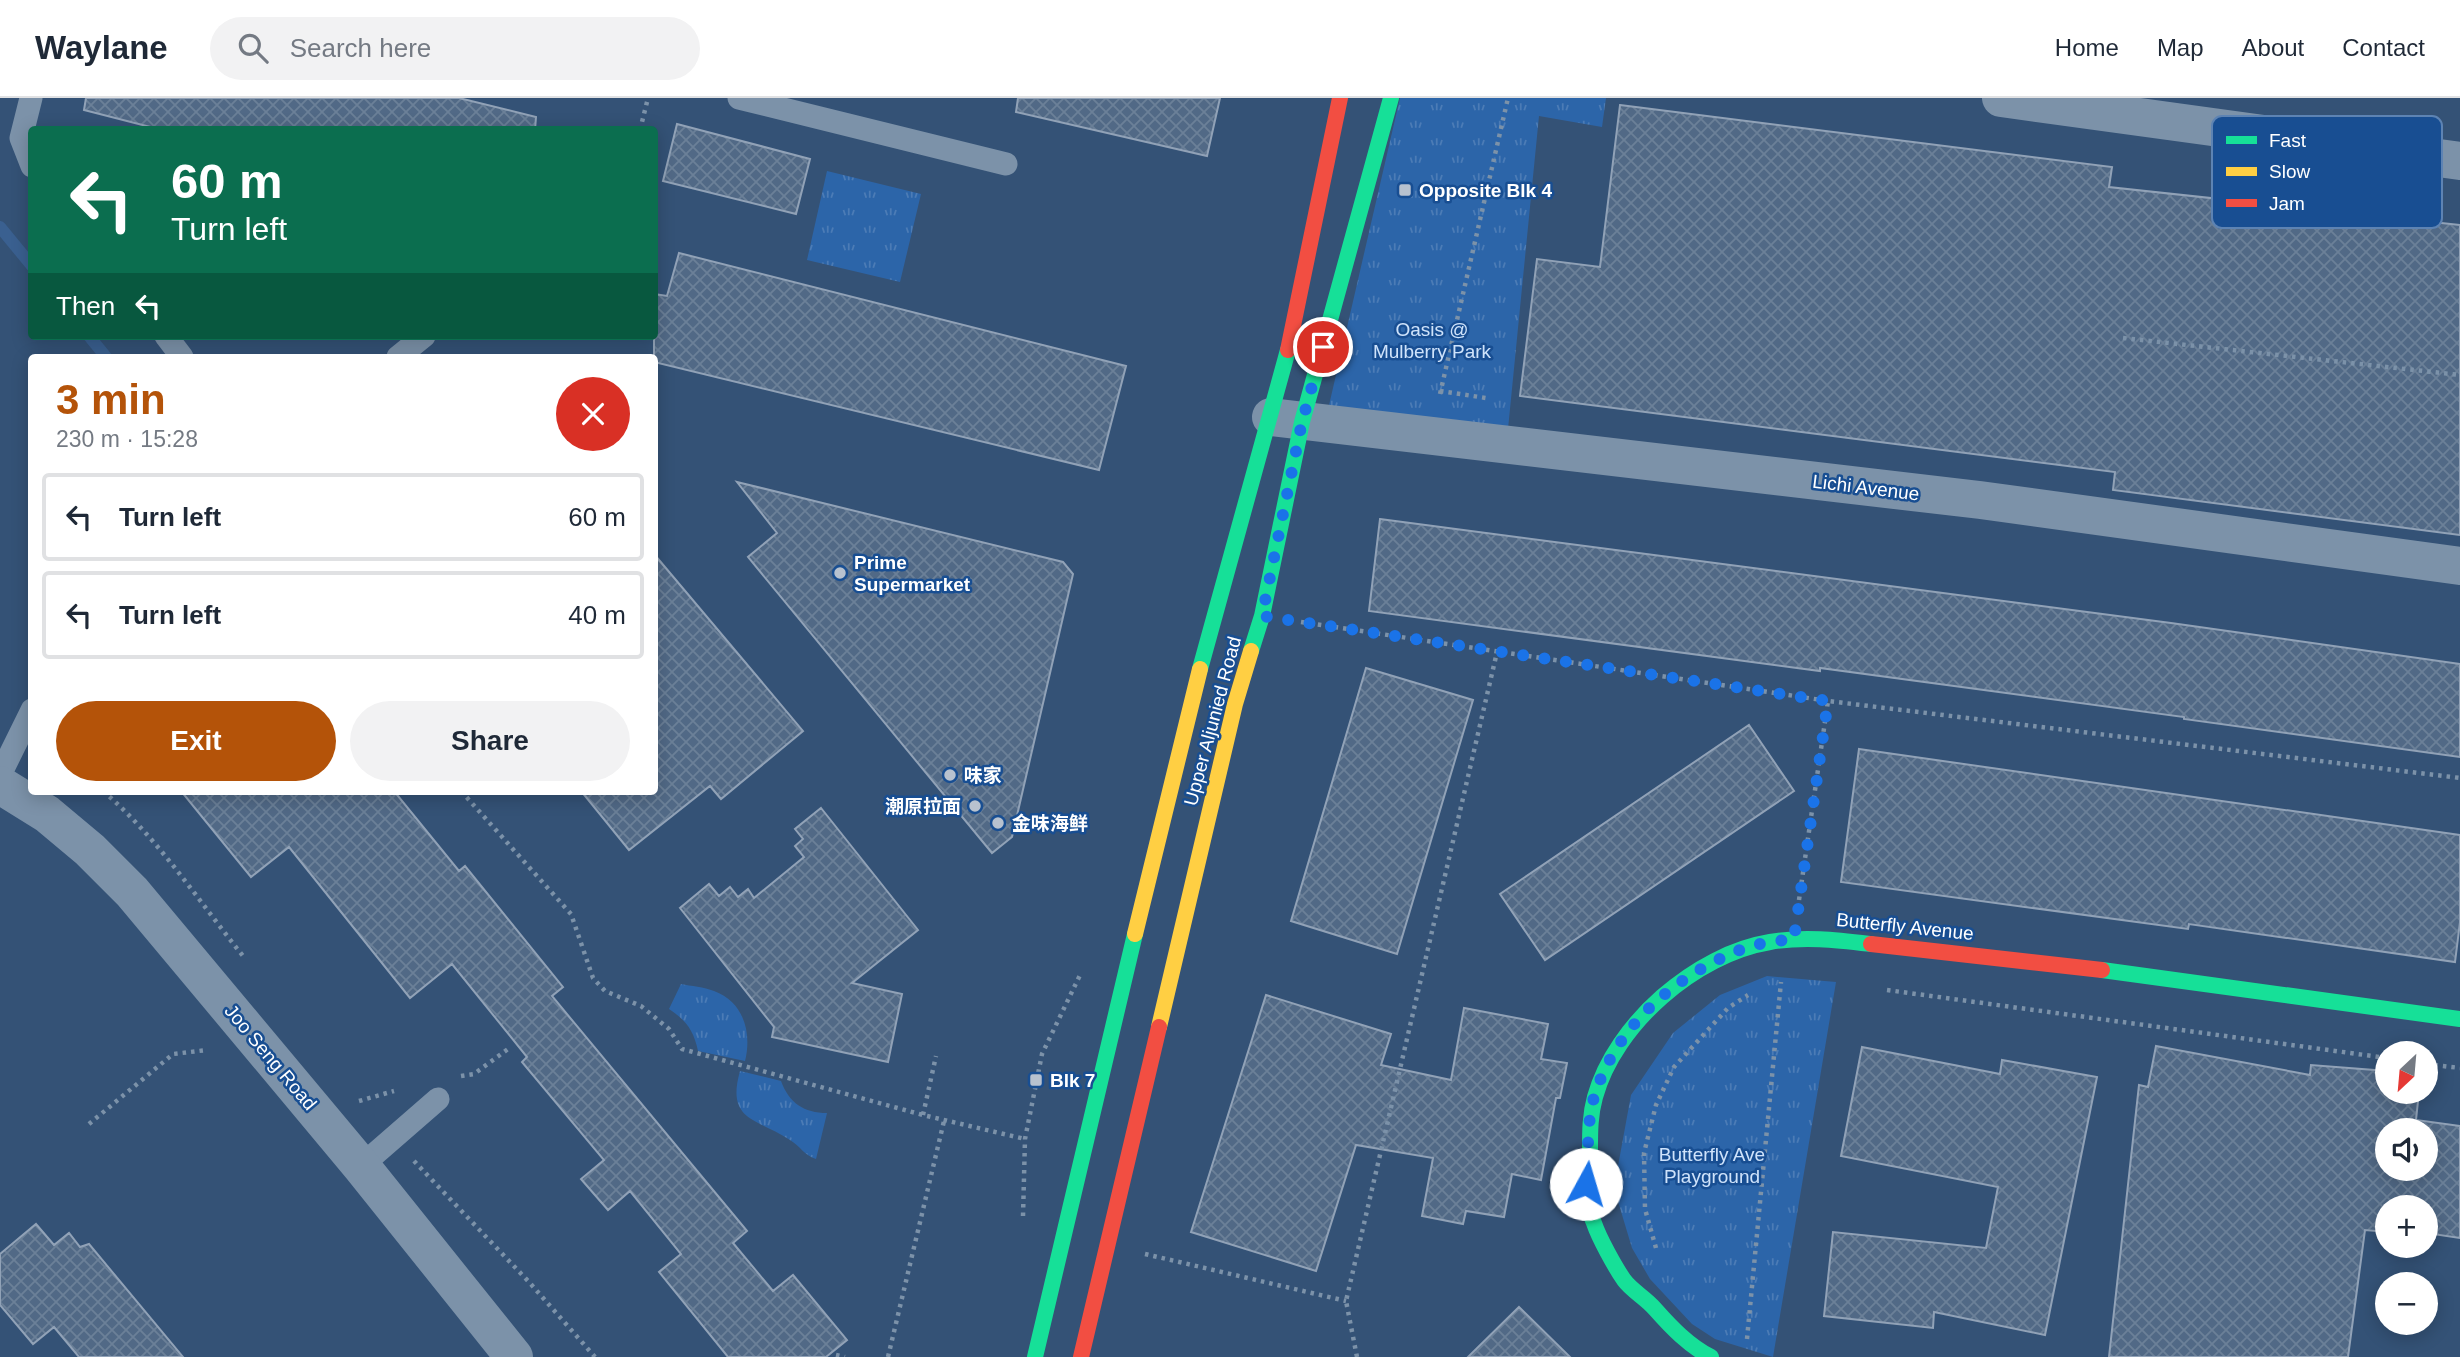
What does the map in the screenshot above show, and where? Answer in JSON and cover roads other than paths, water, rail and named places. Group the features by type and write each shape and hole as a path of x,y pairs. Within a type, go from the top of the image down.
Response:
{"main road":[{"name":"Upper Aljunied Road","path":"1081,1357 1235,704 1262,616 1298,309 1340,98"},
{"name":"Upper Aljunied Road","path":"1035,1357 1103,1063 1210,627 1287,419 1391,98"},
{"name":"Butterfly Avenue","path":"1711,1357 1699,1351 1663,1320 1624,1280 1593,1222 1586,1184 1590,1154 1589,1124 1593,1104 1607,1067 1632,1027 1673,986 1695,971 1743,948 1816,937 2098,969 2460,1019"}],"street":[{"path":"2001,98 2212,127"},
{"path":"2442,159 2460,161"},
{"name":"Lichi Avenue","path":"1287,419 1980,500 2460,566"},
{"name":"Joo Seng Road","path":"0,785 47,814 90,850 132,892 361,1166 514,1357"}],"lane":[{"path":"28,156 21,138 31,98"},
{"path":"739,98 1006,164"},
{"path":"169,340 180,354"},
{"path":"402,354 419,340"},
{"path":"0,775 28,718"},
{"path":"361,1166 438,1099"}],"waterway":[{"path":"0,227 28,261"},
{"path":"92,340 104,354"}],"place":[{"name":"Opposite Blk 4","path":"1405,190"},
{"name":"Prime Supermarket","path":"840,573"},
{"name":"味家","path":"950,775"},
{"name":"潮原拉面","path":"975,806"},
{"name":"金味海鲜","path":"998,823"},
{"name":"Blk 7","path":"1036,1080"}],"park label":[{"name":"Oasis @ Mulberry Park","path":"1432,340"},
{"name":"Butterfly Ave Playground","path":"1712,1165"}]}
